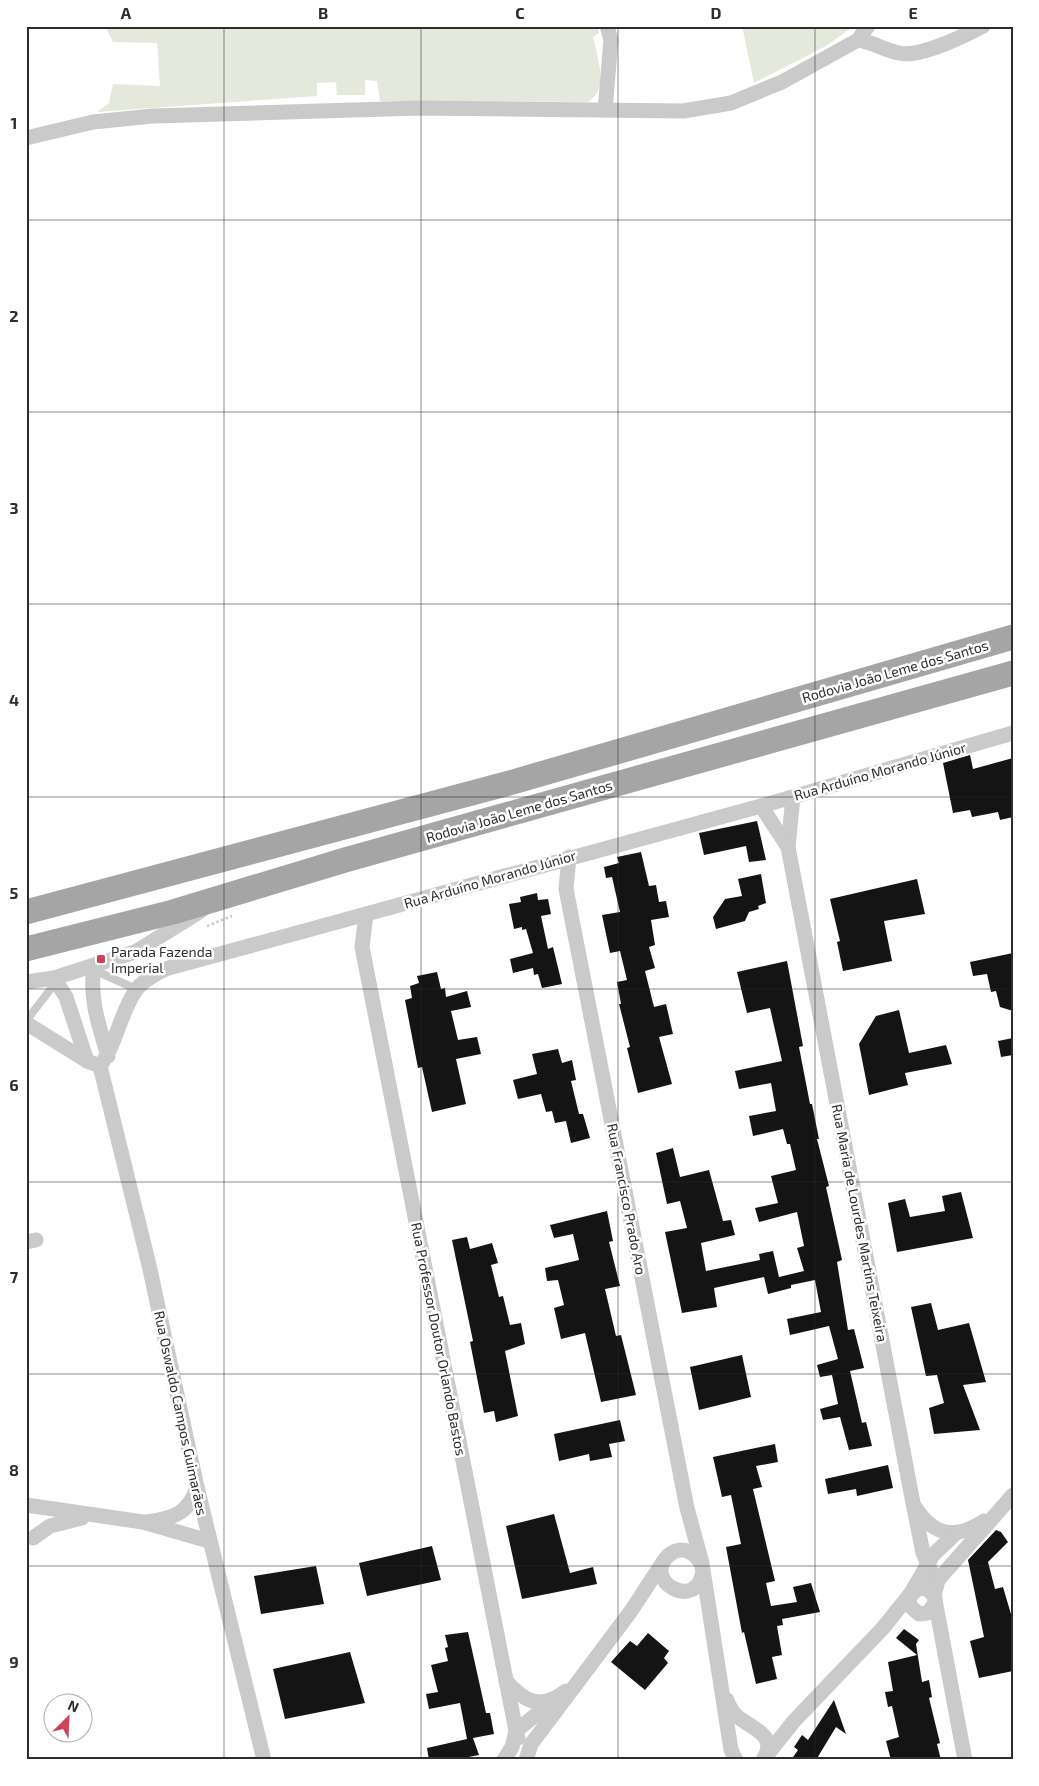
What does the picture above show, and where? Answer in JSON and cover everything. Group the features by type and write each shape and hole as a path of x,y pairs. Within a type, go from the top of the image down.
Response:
{"main road":[{"name":"Rodovia João Leme dos Santos","path":"26,912 513,782 1013,637"},
{"name":"Rodovia João Leme dos Santos","path":"26,949 226,896 345,860 1013,673"}],"street":[{"path":"605,110 608,95 611,40 607,26"},
{"path":"26,138 93,122 153,116 419,108 683,111 731,103 782,82 858,40 868,26"},
{"path":"858,40 870,42 900,53 937,48 983,26"},
{"name":"Rua Arduíno Morando Júnior","path":"99,1061 136,990 150,977 165,969 761,806 1013,733"},
{"name":"Rua Maria de Lourdes Martins Teixeira","path":"793,797 788,847 913,1503 923,1553 932,1573 935,1601 966,1760"},
{"name":"Rua Maria de Lourdes Martins Teixeira","path":"761,806 788,847"},
{"name":"Rua Francisco Prado Aro","path":"569,857 566,889 687,1508 703,1566 733,1755"},
{"name":"Rua Francisco Prado Aro","path":"550,863 566,889"},
{"path":"26,982 55,980 94,968 135,952 226,896"},
{"name":"Rua Professor Doutor Orlando Bastos","path":"366,914 362,947 516,1731 525,1760"},
{"name":"Rua Professor Doutor Orlando Bastos","path":"344,920 362,947"},
{"name":"Rua Oswaldo Campos Guimarães","path":"94,968 91,987 99,1061 149,1266 196,1487 264,1760"},
{"name":"Rua Oswaldo Campos Guimarães","path":"55,980 66,997 99,1061"},
{"path":"26,1022 99,1061"},
{"path":"143,1522 168,1519 184,1510 193,1501 196,1487"},
{"path":"883,1628 905,1614 928,1613 935,1601 938,1580 993,1514 1013,1494"},
{"path":"913,1503 930,1525 943,1532 955,1534 965,1531 993,1514"},
{"path":"26,1505 143,1522 209,1541"},
{"path":"26,1505 37,1519 36,1532 29,1542"},
{"name":"Rua Francisco Prado Aro","path":"631,1610 686,1532 687,1508"},
{"path":"29,1542 41,1531 61,1521 96,1516"},
{"path":"763,1759 794,1721 883,1628 912,1593 934,1555 955,1534"},
{"path":"525,1760 531,1744 631,1610 653,1593 664,1589 677,1591 688,1591 699,1584 703,1566 692,1552 686,1550 668,1557 662,1574 664,1580 677,1591"},
{"path":"912,1593 923,1588 931,1592 935,1601"},
{"name":"Rua Francisco Prado Aro","path":"677,1591 696,1600 703,1607 712,1623"},
{"path":"912,1593 910,1606 918,1613"},
{"name":"Rua Maria de Lourdes Martins Teixeira","path":"918,1613 934,1628 943,1645"},
{"path":"506,1681 514,1690 532,1701 544,1703 554,1700"},
{"path":"504,1760 512,1747 516,1731 574,1686"},
{"name":"Rua Francisco Prado Aro","path":"723,1692 733,1712 756,1728"},
{"path":"733,1755 732,1738 739,1730 745,1728 774,1728 794,1721"},
{"path":"756,1728 764,1734 768,1743 763,1759"}],"lane":[{"path":"94,968 136,990"},
{"path":"26,1022 55,980"}],"shaded area":[{"path":"105,26 597,26 599,33 593,37 599,63 600,81 599,89 595,96 588,102 380,101 377,81 365,80 365,95 337,95 336,82 317,83 317,96 97,112 109,103 113,84 160,86 157,43 113,42"},
{"path":"742,26 854,26 826,46 754,83"}],"building":[{"path":"970,755 973,769 1013,758 1013,817 1000,820 998,812 972,817 970,810 953,813 943,763"},
{"path":"757,821 766,860 749,862 746,846 704,855 699,833"},
{"path":"641,852 649,886 656,885 659,902 666,901 669,917 651,920 655,945 649,947 655,968 645,971 654,1007 666,1004 673,1034 659,1037 672,1084 638,1093 627,1048 630,1047 619,1004 621,1004 617,982 627,980 620,951 610,953 602,915 620,912 612,877 606,878 604,867 619,863 617,857"},
{"path":"761,874 766,903 758,906 759,909 749,912 745,921 716,929 713,917 725,899 742,896 738,879"},
{"path":"917,879 925,914 884,921 892,961 843,971 837,942 840,941 830,899"},
{"path":"537,893 538,900 548,899 551,914 541,916 548,949 553,947 562,984 542,988 538,974 534,975 533,968 513,973 510,959 533,953 526,929 522,930 522,927 514,929 509,904 521,902 520,897"},
{"path":"1013,953 1013,1011 1000,1007 996,991 991,992 987,974 973,976 970,962"},
{"path":"787,961 803,1046 799,1047 819,1139 817,1139 829,1186 826,1187 842,1260 837,1262 848,1330 854,1329 864,1368 850,1371 862,1423 866,1422 872,1446 849,1450 840,1417 823,1420 820,1409 838,1404 832,1375 820,1377 817,1365 838,1359 829,1326 790,1335 787,1319 821,1312 815,1280 791,1285 791,1288 768,1294 764,1277 714,1288 717,1307 682,1313 665,1232 687,1228 680,1201 667,1204 656,1153 673,1148 680,1177 709,1170 723,1221 731,1220 735,1235 701,1243 706,1271 760,1260 759,1254 773,1251 779,1277 804,1271 797,1248 804,1246 797,1212 759,1222 755,1208 778,1203 771,1176 796,1170 790,1144 787,1144 783,1129 753,1136 749,1116 776,1111 771,1083 739,1089 735,1071 782,1061 770,1008 747,1013 737,972"},
{"path":"437,972 441,989 445,988 446,997 467,991 471,1007 451,1011 458,1040 477,1037 481,1054 456,1059 466,1104 432,1112 422,1067 418,1068 405,1000 412,998 410,986 419,983 417,976"},
{"path":"899,1010 909,1053 946,1045 952,1064 905,1073 908,1085 869,1095 859,1044 876,1016"},
{"path":"1013,1038 1013,1055 1001,1057 998,1041"},
{"path":"558,1049 562,1063 572,1060 576,1080 571,1081 579,1114 583,1114 590,1138 571,1143 566,1121 555,1123 552,1111 546,1112 541,1094 518,1099 513,1080 537,1074 532,1054"},
{"path":"961,1192 973,1238 897,1252 888,1203 905,1199 910,1217 945,1211 942,1196"},
{"path":"607,1211 613,1241 609,1242 620,1286 605,1289 616,1336 621,1335 636,1395 601,1402 585,1333 561,1339 554,1308 564,1305 558,1280 547,1281 545,1268 579,1260 573,1234 554,1238 550,1225"},
{"path":"467,1237 470,1249 492,1243 498,1263 491,1265 499,1297 503,1296 510,1325 521,1323 525,1344 505,1351 518,1416 496,1422 494,1411 484,1413 470,1342 473,1341 452,1240"},
{"path":"931,1303 938,1330 969,1323 986,1382 963,1385 980,1430 934,1434 929,1408 944,1403 937,1375 926,1376 911,1307"},
{"path":"742,1355 751,1397 699,1410 690,1367"},
{"path":"620,1420 625,1441 609,1444 612,1457 590,1461 589,1454 559,1461 554,1434"},
{"path":"775,1444 778,1462 756,1466 762,1487 753,1489 775,1581 766,1583 771,1606 797,1602 793,1587 811,1583 820,1612 782,1619 783,1625 777,1626 782,1655 772,1657 777,1679 756,1684 744,1632 742,1633 726,1547 741,1544 731,1495 722,1497 713,1457"},
{"path":"888,1465 893,1488 857,1496 856,1489 828,1494 825,1479"},
{"path":"554,1514 570,1573 593,1567 597,1584 522,1599 506,1526"},
{"path":"996,1530 1001,1532 1008,1542 988,1562 995,1589 1003,1587 1013,1621 1013,1671 979,1678 970,1641 984,1637 968,1560"},
{"path":"432,1546 441,1580 367,1596 359,1563"},
{"path":"316,1566 324,1604 261,1614 254,1576"},
{"path":"904,1629 919,1640 916,1644 922,1682 929,1680 932,1697 929,1698 940,1743 937,1744 941,1760 891,1760 886,1741 899,1737 892,1706 888,1707 885,1692 893,1691 888,1662 917,1655 896,1638"},
{"path":"468,1632 486,1713 490,1713 494,1734 473,1738 479,1755 453,1760 429,1760 427,1748 467,1739 460,1703 429,1709 426,1694 438,1692 431,1665 448,1661 445,1648 448,1647 445,1635"},
{"path":"648,1633 669,1651 664,1658 668,1663 645,1690 611,1662 630,1641 637,1646"},
{"path":"350,1652 365,1703 285,1719 273,1669"},
{"path":"834,1700 846,1734 836,1727 816,1760 791,1760 798,1750 794,1747 802,1735 808,1740"}],"place":[{"name":"Parada Fazenda Imperial","path":"101,959"}]}
